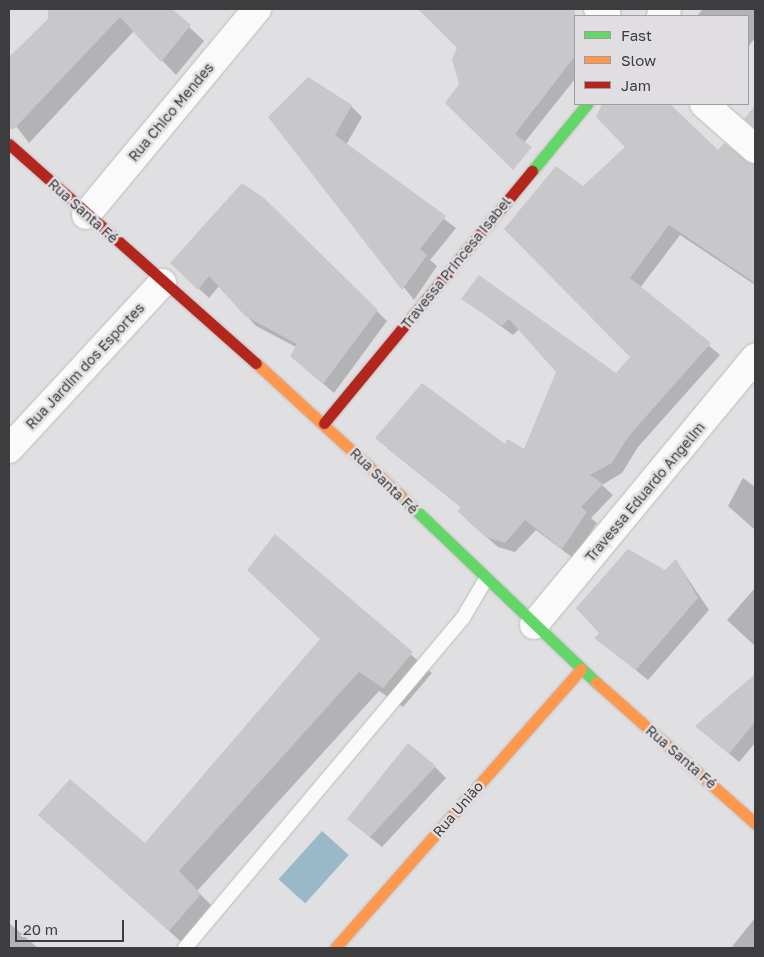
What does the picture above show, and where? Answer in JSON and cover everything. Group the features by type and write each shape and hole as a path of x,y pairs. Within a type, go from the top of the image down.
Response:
{"street":[{"name":"Rua Chico Mendes","path":"86,215 257,9"},
{"name":"Travessa Princesa Isabel","path":"324,423 586,105"},
{"path":"705,105 755,149"},
{"name":"Rua Santa Fé","path":"9,144 162,283 324,423 581,669 755,824"},
{"name":"Rua Jardim dos Esportes","path":"9,449 162,283"},
{"name":"Travessa Eduardo Angelim","path":"534,625 755,358"},
{"name":"Rua União","path":"335,948 581,669"}],"lane":[{"path":"185,948 463,618 486,579"}],"water":[{"path":"322,831 349,855 305,903 279,879"}],"building":[{"path":"48,9 172,9 191,25 161,62 120,17 14,129 9,129 9,57 48,19"},
{"path":"418,9 575,9 574,57 515,134 532,147 513,170 445,103 459,84 452,59 457,48"},
{"path":"308,77 352,105 335,135 446,216 420,249 427,255 402,290 268,117"},
{"path":"602,105 671,105 718,150 724,143 755,164 755,283 669,225 630,278 711,343 628,437 612,463 590,475 603,484 581,507 587,512 562,549 525,520 505,543 486,537 457,511 461,507 375,438 422,383 505,444 507,439 524,449 556,372 509,319 502,326 461,299 479,275 616,373 630,357 504,229 556,166 583,186 625,147 596,117"},
{"path":"755,106 755,128 744,119"},
{"path":"242,183 265,199 378,310 323,384 290,356 297,344 245,316 209,276 198,290 170,263"},
{"path":"275,534 413,652 383,688 359,672 179,871 201,894 169,931 38,815 70,779 145,843 320,639 247,570"},
{"path":"628,549 665,570 676,559 698,598 636,670 594,638 599,633 576,608"},
{"path":"755,674 755,722 729,754 695,726"},
{"path":"408,743 436,766 370,837 347,819"}],"traffic: fast":[{"path":"532,171 586,105"},
{"path":"400,495 596,682"}],"traffic: slow":[{"path":"256,363 400,495"},
{"path":"335,948 581,669"},
{"path":"596,682 755,823"}],"traffic: jam":[{"path":"9,144 256,363"},
{"path":"324,423 532,171"}]}
